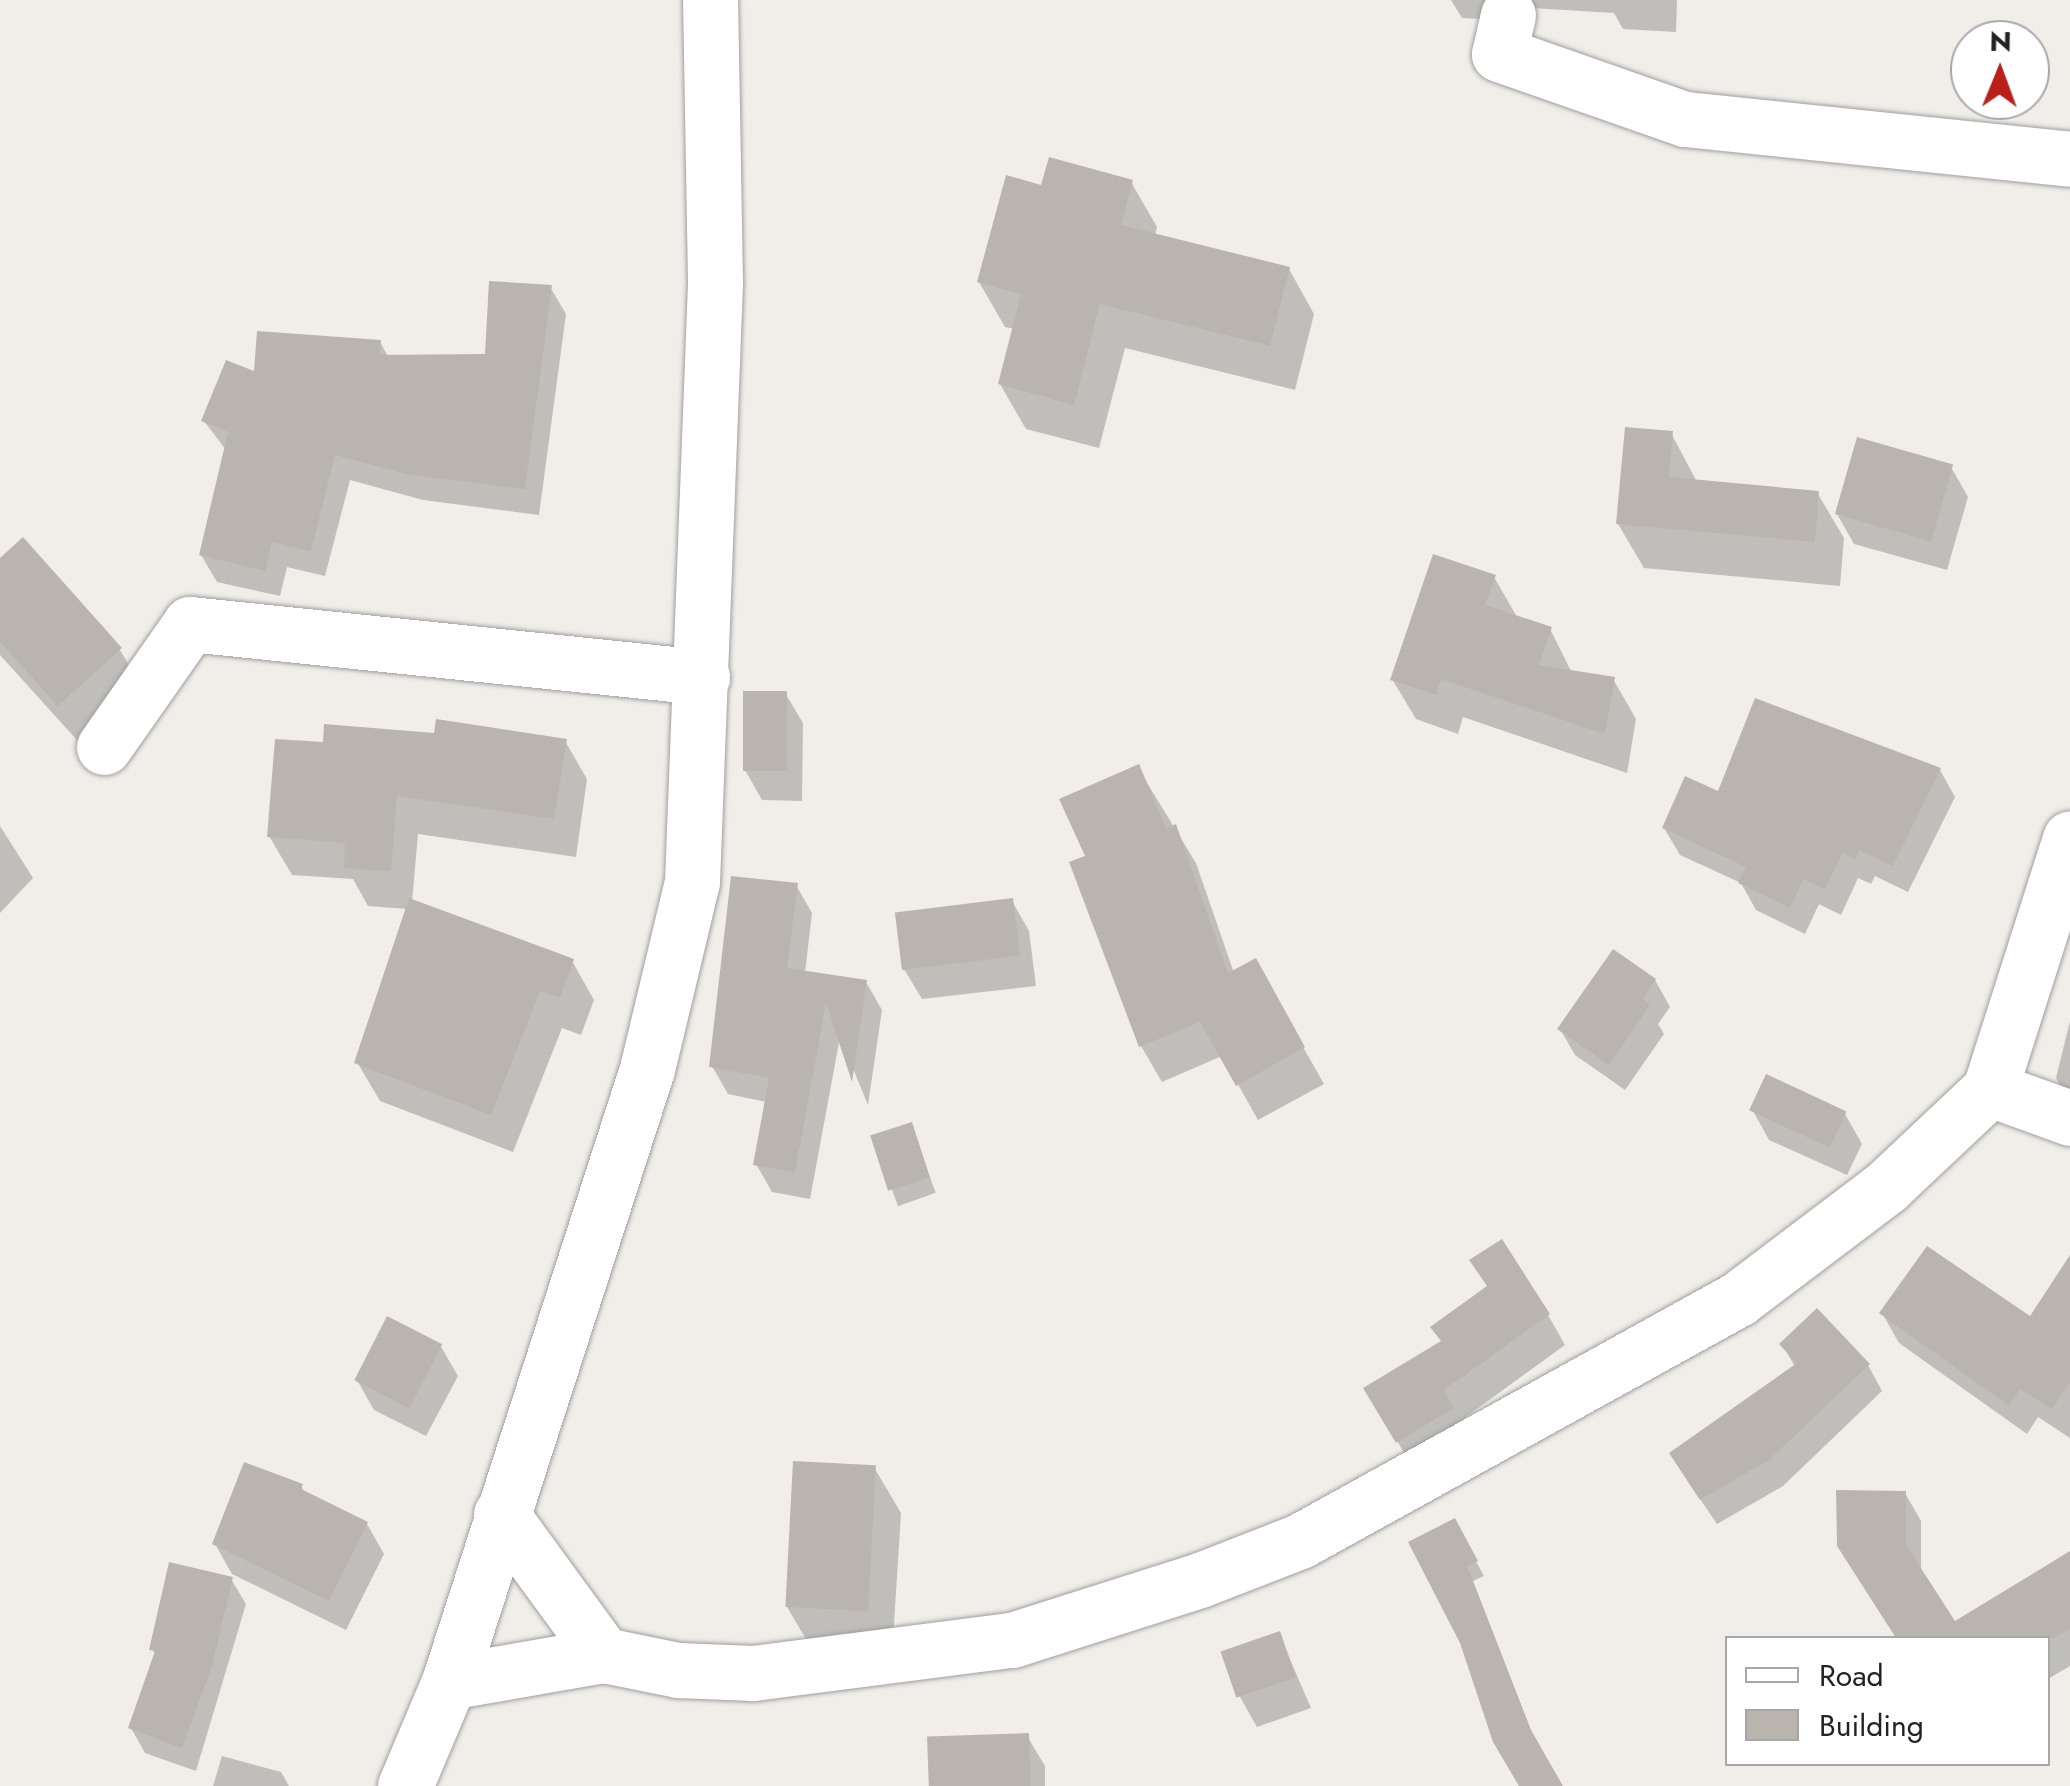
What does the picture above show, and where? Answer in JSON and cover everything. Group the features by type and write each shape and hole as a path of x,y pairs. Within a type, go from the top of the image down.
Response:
{"street":[{"path":"405,1786 449,1682 674,972 694,864 715,282 710,0"},
{"path":"1508,15 1499,54 1685,119 2070,158"},
{"path":"104,747 190,624 702,677"},
{"path":"449,1682 604,1655 678,1670 753,1674 1012,1640 1300,1541 1738,1300 1886,1187 1990,1089 2070,838"},
{"path":"1990,1089 2070,1118"},
{"path":"501,1514 604,1655"}],"building":[{"path":"1049,157 1133,180 1121,225 1290,267 1270,346 1100,304 1074,405 998,384 1021,294 977,282 1006,175 1041,185"},
{"path":"489,281 552,285 525,489 406,474 335,455 311,551 272,542 265,571 199,555 228,432 201,421 226,360 254,371 257,331 381,340 380,355 485,354"},
{"path":"1625,427 1673,431 1669,477 1819,491 1815,542 1616,524"},
{"path":"1857,437 1953,465 1931,541 1835,514"},
{"path":"23,537 122,648 58,706 0,642 0,558"},
{"path":"1433,554 1496,575 1485,605 1552,627 1539,665 1615,677 1605,734 1441,679 1436,695 1390,680"},
{"path":"743,691 787,691 787,771 743,771"},
{"path":"1755,698 1941,768 1893,866 1859,850 1855,859 1843,853 1825,889 1803,879 1790,908 1738,883 1746,867 1662,828 1685,776 1718,791"},
{"path":"436,719 567,739 554,819 397,796 391,871 344,868 345,843 267,837 275,739 323,742 324,724 434,733"},
{"path":"1139,764 1166,828 1176,824 1228,973 1256,958 1305,1047 1236,1086 1200,1022 1139,1047 1069,862 1085,856 1059,799"},
{"path":"731,876 798,883 787,968 867,980 852,1082 826,1003 795,1172 753,1165 769,1078 709,1067"},
{"path":"409,898 574,959 560,998 540,991 491,1115 354,1063"},
{"path":"1013,898 1020,956 902,970 895,913"},
{"path":"1613,949 1656,979 1643,999 1650,1005 1609,1065 1557,1029"},
{"path":"1766,1074 1847,1112 1830,1148 1749,1110"},
{"path":"912,1122 930,1177 888,1191 870,1136"},
{"path":"1502,1239 1550,1314 1444,1390 1454,1408 1396,1443 1363,1388 1441,1341 1430,1327 1487,1286 1469,1260"},
{"path":"1927,1246 2030,1316 2070,1255 2070,1382 2052,1409 2020,1389 2009,1406 1879,1313"},
{"path":"1817,1308 1870,1364 1769,1460 1700,1500 1669,1453 1797,1363 1779,1344"},
{"path":"387,1316 442,1344 410,1408 354,1380"},
{"path":"793,1461 876,1465 868,1611 785,1607"},
{"path":"244,1462 303,1484 301,1489 368,1522 329,1601 212,1544"},
{"path":"1836,1490 1906,1491 1906,1545 1955,1621 2070,1551 2070,1629 2054,1638 1895,1636 1837,1546"},
{"path":"1455,1518 1478,1561 1467,1566 1531,1730 1563,1786 1519,1786 1493,1742 1460,1643 1408,1542"},
{"path":"169,1562 233,1577 212,1666 182,1748 128,1728 155,1651 149,1650"},
{"path":"1280,1631 1296,1677 1236,1698 1220,1652"},
{"path":"1029,1733 1031,1786 929,1786 927,1737"}]}
